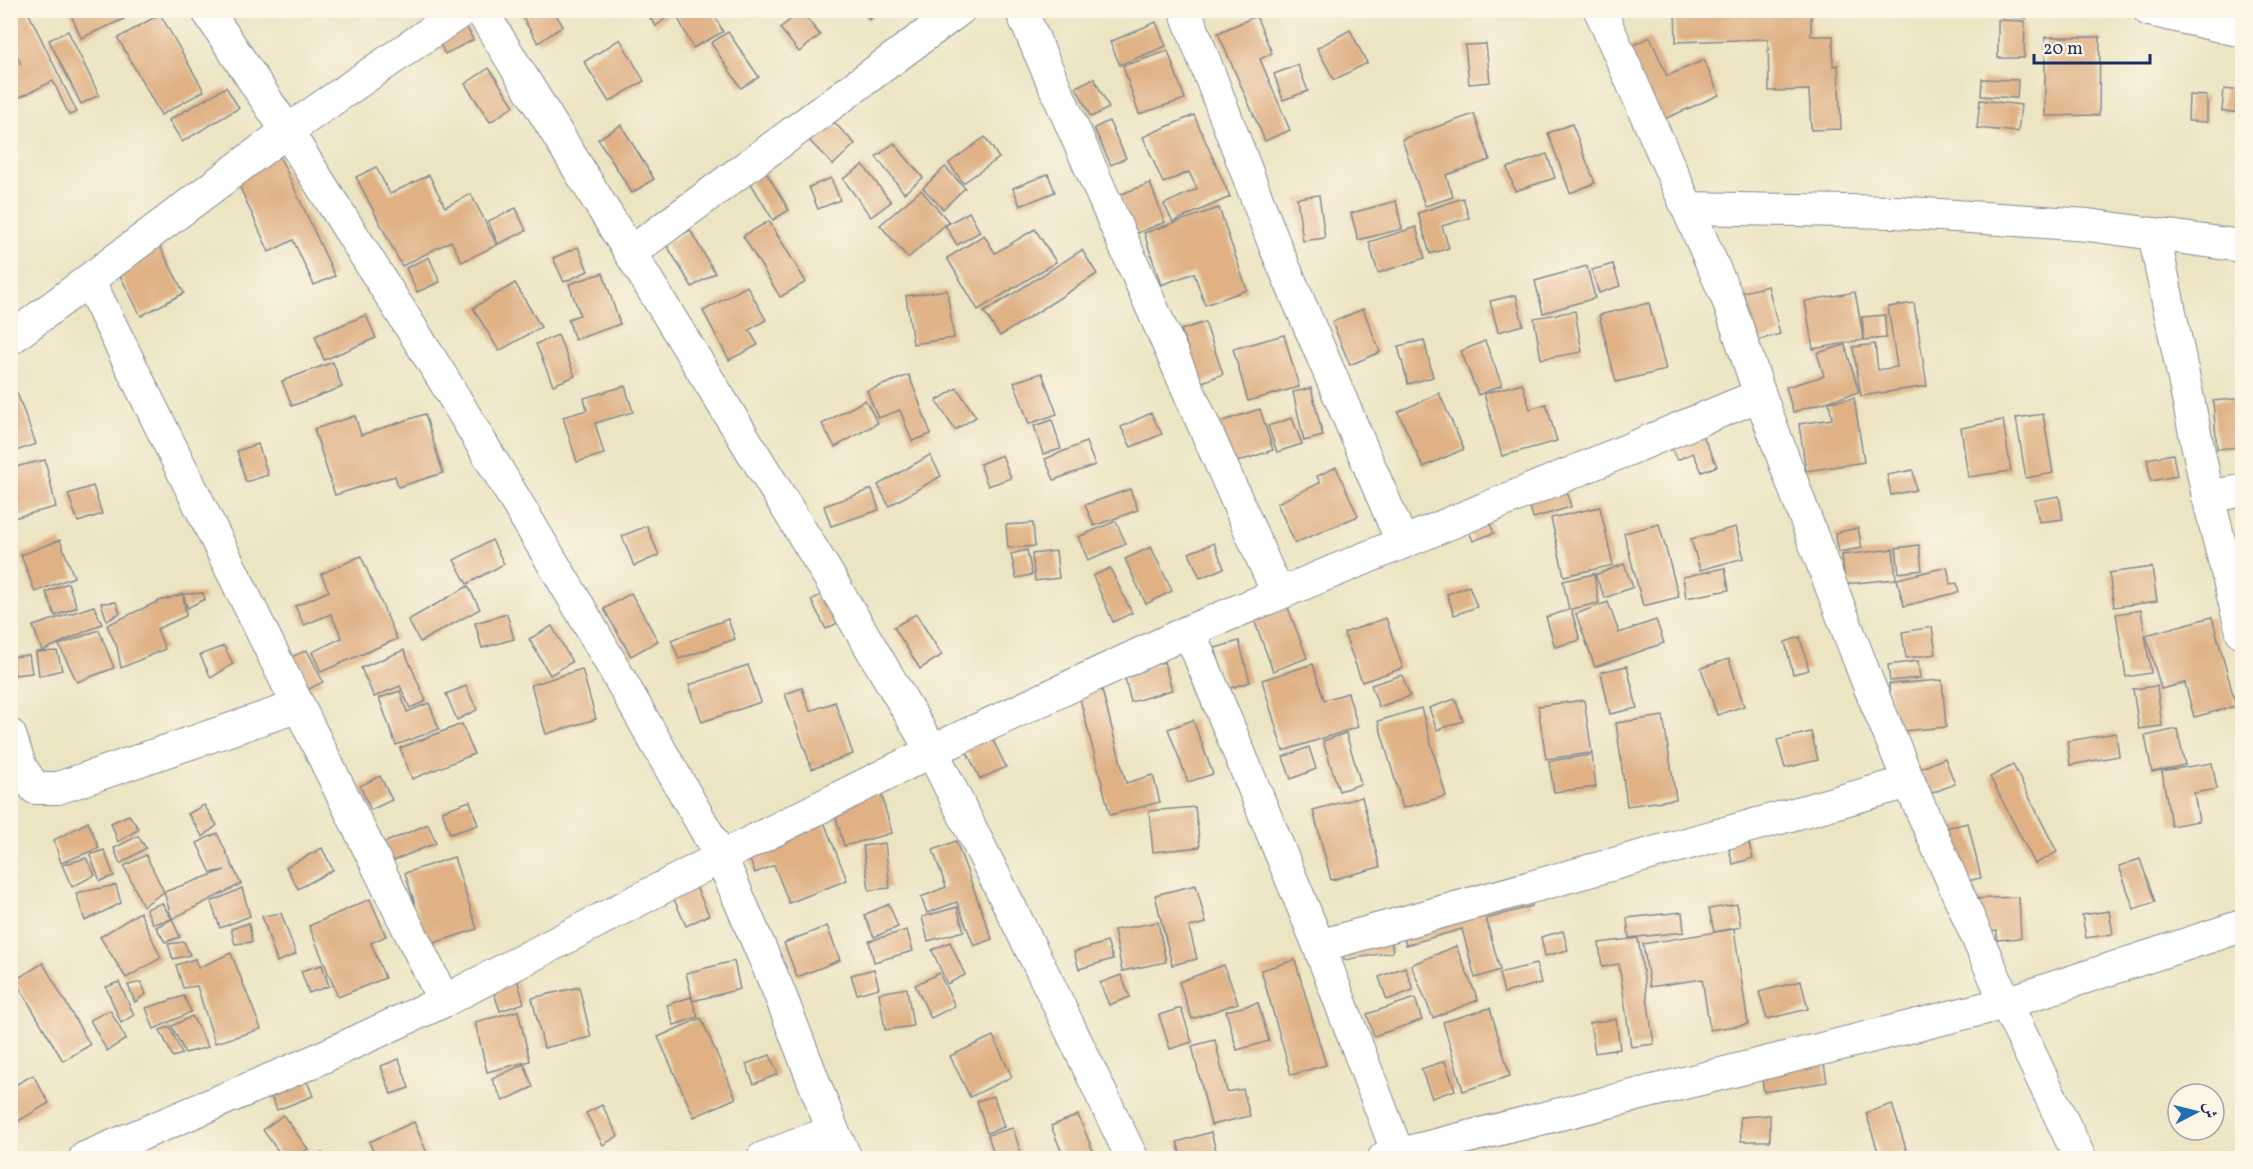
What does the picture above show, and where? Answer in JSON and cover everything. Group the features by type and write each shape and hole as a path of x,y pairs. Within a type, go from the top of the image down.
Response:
{"street":[{"path":"207,10 287,131 442,377 579,607 721,857 779,992 840,1145 763,1158"},
{"path":"10,339 287,131 463,10"},
{"path":"481,10 822,566 932,751 1050,987 1132,1158"},
{"path":"630,253 959,10"},
{"path":"1022,10 1278,594"},
{"path":"1185,10 1275,246 1401,542"},
{"path":"1600,10 1728,300 1760,395 1868,682 1909,782 2006,1003 2080,1158"},
{"path":"2149,10 2242,31"},
{"path":"1689,208 1894,212 2088,225 2242,246"},
{"path":"2154,234 2208,496 2242,632"},
{"path":"89,281 444,1001"},
{"path":"85,1158 312,1062 444,1001 721,857 932,751 1188,631 1760,395"},
{"path":"2208,496 2242,491"},
{"path":"1188,631 1319,946 1391,1156 2006,1003 2242,926"},
{"path":"10,735 21,768 35,788 58,788 299,706"},
{"path":"1319,946 1909,782"}],"building":[{"path":"27,10 77,112 69,115 53,81 10,102 10,69 21,64 10,43 10,12"},
{"path":"69,10 120,10 124,19 81,38"},
{"path":"518,10 553,10 563,26 538,43"},
{"path":"644,10 676,10 656,26"},
{"path":"688,10 712,10 723,32 693,48 677,16"},
{"path":"862,10 880,10 869,20"},
{"path":"1675,10 1734,10 1734,13 1752,13 1752,10 1811,11 1811,36 1833,36 1833,66 1838,65 1841,129 1811,130 1809,90 1769,91 1768,39 1676,42"},
{"path":"1974,10 2027,10 2027,18 1973,13"},
{"path":"801,11 820,35 799,52 780,28"},
{"path":"160,14 204,91 161,115 118,38"},
{"path":"1256,16 1272,53 1260,59 1290,130 1265,141 1218,33"},
{"path":"463,18 473,40 445,54 434,32"},
{"path":"1998,20 2025,21 2024,58 1998,58"},
{"path":"1156,22 1166,46 1120,65 1110,42"},
{"path":"1350,30 1367,63 1334,80 1317,48"},
{"path":"68,31 99,95 81,104 49,40"},
{"path":"728,32 759,77 741,88 711,43"},
{"path":"1650,37 1667,76 1704,60 1719,95 1660,121 1627,48"},
{"path":"2045,37 2100,37 2099,115 2045,116"},
{"path":"620,39 644,81 609,102 584,62"},
{"path":"1486,44 1490,82 1469,84 1465,45"},
{"path":"1168,51 1185,99 1139,114 1123,66"},
{"path":"1298,65 1308,91 1283,100 1274,74"},
{"path":"489,68 514,106 490,122 465,84"},
{"path":"1094,78 1109,108 1091,117 1076,87"},
{"path":"1982,79 2018,80 2017,98 1981,96"},
{"path":"226,87 239,108 182,142 169,120"},
{"path":"2224,89 2242,91 2242,113 2222,111"},
{"path":"2189,95 2207,96 2207,122 2188,121"},
{"path":"1980,100 2021,105 2018,132 1977,128"},
{"path":"1474,114 1490,160 1446,175 1453,197 1425,206 1402,139"},
{"path":"1194,115 1230,197 1173,222 1164,204 1197,189 1189,172 1163,183 1143,137"},
{"path":"831,119 855,144 833,165 809,140"},
{"path":"1109,121 1126,158 1111,165 1094,128"},
{"path":"1572,124 1595,183 1570,193 1548,133"},
{"path":"621,125 654,179 632,193 598,139"},
{"path":"985,137 999,158 963,183 949,163"},
{"path":"894,143 923,178 904,193 876,157"},
{"path":"278,153 335,276 314,285 293,240 269,252 234,174"},
{"path":"1547,154 1555,178 1515,191 1507,168"},
{"path":"863,165 891,202 871,217 843,179"},
{"path":"376,167 390,194 429,175 445,207 471,194 497,245 462,262 451,241 402,266 356,177"},
{"path":"945,167 965,188 943,209 923,188"},
{"path":"766,172 789,210 773,220 750,182"},
{"path":"1048,174 1055,192 1020,206 1013,188"},
{"path":"831,178 840,200 818,209 809,187"},
{"path":"1150,183 1165,222 1135,234 1119,195"},
{"path":"921,190 949,222 946,225 969,212 980,232 957,245 945,225 908,258 880,225"},
{"path":"1319,195 1325,238 1303,241 1297,198"},
{"path":"1463,198 1469,218 1442,226 1449,248 1430,254 1418,213"},
{"path":"1396,201 1402,229 1358,240 1351,213"},
{"path":"516,208 526,231 498,244 488,221"},
{"path":"1219,208 1247,290 1205,305 1194,273 1161,285 1144,233"},
{"path":"769,221 806,282 780,297 743,236"},
{"path":"1416,227 1425,258 1378,273 1369,242"},
{"path":"1035,229 1056,262 978,310 947,258 984,235 995,253"},
{"path":"690,230 715,273 692,287 666,244"},
{"path":"156,239 184,293 141,316 113,262"},
{"path":"578,247 588,271 564,282 553,258"},
{"path":"1082,250 1097,274 1000,336 984,312"},
{"path":"429,257 440,282 417,292 406,268"},
{"path":"1613,264 1620,286 1599,293 1592,270"},
{"path":"1587,266 1595,298 1543,313 1535,281"},
{"path":"603,273 620,324 575,340 568,319 580,315 569,284"},
{"path":"515,283 541,327 499,351 473,308"},
{"path":"747,286 766,320 749,330 758,345 729,360 703,311"},
{"path":"1768,286 1780,334 1755,341 1743,292"},
{"path":"947,290 954,338 913,344 906,296"},
{"path":"1855,292 1864,340 1813,349 1805,301"},
{"path":"1516,295 1523,325 1498,332 1490,301"},
{"path":"1649,303 1666,370 1616,382 1599,315"},
{"path":"1914,303 1927,386 1861,396 1853,347 1875,344 1878,370 1897,367 1888,307"},
{"path":"1363,309 1380,352 1350,365 1332,322"},
{"path":"1575,311 1582,352 1541,359 1534,318"},
{"path":"366,315 376,338 324,360 315,336"},
{"path":"1885,315 1886,338 1864,340 1862,317"},
{"path":"1205,322 1223,374 1200,383 1181,330"},
{"path":"558,335 575,376 553,385 536,344"},
{"path":"1284,335 1299,387 1248,401 1233,349"},
{"path":"1424,340 1433,377 1408,384 1398,346"},
{"path":"1485,341 1502,385 1478,395 1461,351"},
{"path":"1845,345 1859,392 1793,412 1786,387 1824,376 1817,353"},
{"path":"333,362 342,387 292,406 282,381"},
{"path":"1042,373 1057,414 1029,424 1014,382"},
{"path":"909,375 931,434 912,441 900,410 878,418 867,391"},
{"path":"1522,383 1530,409 1546,404 1557,441 1502,456 1484,394"},
{"path":"625,386 633,412 595,423 604,454 577,462 563,417 587,410 584,398"},
{"path":"957,388 976,417 955,430 936,401"},
{"path":"1311,388 1323,436 1304,441 1293,392"},
{"path":"17,393 36,444 10,453 10,396"},
{"path":"1439,393 1464,449 1423,467 1398,412"},
{"path":"1854,398 1864,462 1806,471 1799,424 1832,419 1829,402"},
{"path":"2242,398 2242,447 2217,449 2213,401"},
{"path":"865,400 878,423 835,447 822,424"},
{"path":"1260,409 1273,450 1231,464 1217,423"},
{"path":"1151,413 1162,434 1131,447 1121,427"},
{"path":"425,414 443,473 398,487 395,476 335,495 314,429 355,416 361,435"},
{"path":"2043,414 2053,473 2026,478 2016,418"},
{"path":"1292,418 1302,444 1277,452 1268,426"},
{"path":"1052,420 1061,449 1043,454 1034,426"},
{"path":"2003,420 2011,471 1968,477 1961,428"},
{"path":"1697,423 1717,466 1702,472 1693,453 1677,460 1667,437"},
{"path":"1086,442 1095,465 1054,480 1045,459"},
{"path":"258,444 268,475 246,482 237,451"},
{"path":"2173,454 2177,476 2151,481 2147,459"},
{"path":"930,455 941,476 889,506 878,485"},
{"path":"1002,455 1011,478 988,486 980,464"},
{"path":"45,460 56,507 13,518 10,509 10,468"},
{"path":"1336,467 1358,516 1295,543 1277,503 1320,483 1317,476"},
{"path":"1913,470 1916,490 1891,495 1887,475"},
{"path":"1564,480 1571,507 1533,518 1526,491"},
{"path":"93,486 102,514 78,522 68,494"},
{"path":"872,489 879,510 831,526 824,506"},
{"path":"1130,489 1138,510 1094,526 1085,505"},
{"path":"2059,496 2063,519 2039,522 2035,500"},
{"path":"1600,507 1613,565 1564,576 1551,518"},
{"path":"1485,512 1494,533 1473,541 1465,521"},
{"path":"1116,521 1126,544 1088,560 1078,537"},
{"path":"1033,523 1035,546 1008,548 1006,525"},
{"path":"1659,524 1679,597 1643,606 1624,533"},
{"path":"647,526 659,555 634,566 622,536"},
{"path":"1736,527 1744,558 1700,570 1691,539"},
{"path":"1858,528 1862,548 1839,552 1835,533"},
{"path":"60,540 74,577 35,592 21,555"},
{"path":"492,540 504,564 467,584 454,560"},
{"path":"1214,543 1224,568 1200,578 1189,553"},
{"path":"1919,545 1922,570 1899,573 1896,548"},
{"path":"1151,547 1172,591 1146,604 1125,559"},
{"path":"1893,549 1896,579 1845,584 1842,555"},
{"path":"1027,550 1032,575 1016,578 1011,554"},
{"path":"1056,551 1059,578 1035,581 1032,554"},
{"path":"361,556 397,639 321,672 312,652 342,638 331,614 304,625 295,606 329,591 321,574"},
{"path":"1624,564 1633,587 1605,598 1595,575"},
{"path":"1947,567 1951,584 1957,583 1959,592 1904,606 1897,579"},
{"path":"2152,567 2157,601 2114,607 2109,573"},
{"path":"1110,568 1132,613 1113,622 1093,576"},
{"path":"1725,568 1729,590 1686,598 1683,577"},
{"path":"1594,574 1599,603 1571,609 1580,640 1555,647 1546,617 1569,610 1563,581"},
{"path":"68,583 77,607 55,616 46,592"},
{"path":"468,586 480,609 420,642 408,620"},
{"path":"1469,586 1477,607 1454,615 1447,594"},
{"path":"831,590 845,619 826,629 811,600"},
{"path":"203,593 205,599 187,608 183,594"},
{"path":"631,593 658,641 631,656 604,609"},
{"path":"183,594 186,616 157,629 165,649 121,668 117,647 107,625 159,601"},
{"path":"116,602 120,613 107,621 101,603"},
{"path":"1608,602 1619,633 1656,620 1664,643 1595,667 1576,614"},
{"path":"1287,605 1307,658 1273,671 1253,617"},
{"path":"94,606 102,624 42,651 33,626"},
{"path":"2141,610 2151,673 2126,677 2116,614"},
{"path":"507,614 514,639 482,648 475,623"},
{"path":"916,614 942,655 920,669 894,627"},
{"path":"2212,617 2236,706 2194,717 2185,683 2161,689 2146,635"},
{"path":"1386,618 1403,668 1362,682 1344,633"},
{"path":"728,619 735,639 679,659 671,640"},
{"path":"552,626 572,662 550,675 529,639"},
{"path":"1932,627 1936,654 1906,658 1902,632"},
{"path":"99,630 114,668 77,682 59,645"},
{"path":"1800,637 1809,670 1793,674 1785,642"},
{"path":"1239,641 1250,682 1227,689 1215,648"},
{"path":"224,646 233,664 211,678 200,655"},
{"path":"307,650 323,682 307,690 291,657"},
{"path":"404,650 426,701 410,708 400,686 374,697 361,668"},
{"path":"57,651 62,670 39,676 36,652"},
{"path":"29,655 32,673 15,675 12,657"},
{"path":"1729,659 1744,706 1717,715 1701,668"},
{"path":"1918,661 1920,678 1890,681 1888,665"},
{"path":"1164,662 1172,690 1131,702 1124,674"},
{"path":"1313,664 1324,700 1348,693 1358,727 1283,751 1262,680"},
{"path":"748,665 761,702 702,722 689,685"},
{"path":"1627,666 1637,708 1610,714 1601,672"},
{"path":"582,669 596,719 546,734 531,685"},
{"path":"1402,675 1410,696 1379,707 1371,685"},
{"path":"1942,680 1946,727 1893,732 1889,684"},
{"path":"466,686 477,710 457,720 446,694"},
{"path":"2157,686 2162,726 2139,729 2133,689"},
{"path":"802,688 810,711 835,702 853,754 812,769 785,694"},
{"path":"1102,690 1126,783 1153,775 1160,802 1110,815 1079,695"},
{"path":"400,691 407,712 429,703 439,729 396,745 379,698"},
{"path":"1455,699 1463,721 1437,730 1429,708"},
{"path":"1584,700 1592,753 1546,759 1538,706"},
{"path":"1421,708 1446,796 1403,808 1378,721"},
{"path":"1663,716 1676,799 1627,806 1616,723"},
{"path":"1193,720 1213,774 1188,782 1168,729"},
{"path":"462,724 474,754 412,779 400,748"},
{"path":"2177,729 2185,765 2152,772 2145,736"},
{"path":"1811,732 1818,760 1785,768 1777,740"},
{"path":"1346,733 1361,784 1339,791 1323,741"},
{"path":"2116,733 2119,756 2070,765 2067,741"},
{"path":"992,738 1006,767 980,779 966,750"},
{"path":"1309,747 1316,769 1291,779 1283,757"},
{"path":"1592,755 1596,787 1554,792 1549,761"},
{"path":"1945,758 1955,784 1929,794 1919,769"},
{"path":"2212,763 2217,789 2194,793 2199,821 2171,826 2162,771"},
{"path":"2013,765 2057,852 2035,864 1990,777"},
{"path":"380,776 392,800 371,810 360,786"},
{"path":"881,793 892,833 844,846 833,807"},
{"path":"1362,797 1380,867 1331,880 1313,810"},
{"path":"470,801 478,825 450,834 442,811"},
{"path":"204,805 217,825 203,837 188,814"},
{"path":"1195,807 1200,847 1153,852 1149,811"},
{"path":"129,815 139,829 118,842 111,823"},
{"path":"822,817 847,880 789,903 774,865 755,873 745,847"},
{"path":"88,822 99,848 61,863 54,840"},
{"path":"1968,823 1981,878 1958,883 1945,828"},
{"path":"428,824 436,843 392,861 384,843"},
{"path":"217,833 241,884 172,919 164,892 225,870 211,873 197,843"},
{"path":"1746,834 1753,858 1733,864 1726,839"},
{"path":"138,836 146,848 120,864 114,848"},
{"path":"956,841 992,939 974,946 957,902 927,913 921,897 946,887 933,850"},
{"path":"885,843 890,888 869,890 863,846"},
{"path":"322,848 333,870 298,889 286,867"},
{"path":"104,850 114,876 100,881 90,855"},
{"path":"146,855 164,892 143,906 124,866"},
{"path":"454,857 477,929 428,945 405,873"},
{"path":"86,858 95,875 72,887 62,865"},
{"path":"2140,859 2155,902 2134,909 2119,866"},
{"path":"692,878 709,915 686,926 669,888"},
{"path":"116,885 121,903 85,921 76,893"},
{"path":"1196,885 1206,923 1189,927 1197,959 1172,965 1155,895"},
{"path":"242,888 250,916 220,928 211,902"},
{"path":"1527,888 1532,906 1486,919 1500,970 1475,978 1462,929 1406,945 1400,924"},
{"path":"2019,897 2021,938 1997,940 1997,931 1969,933 1967,899"},
{"path":"370,899 386,936 371,943 385,978 338,997 309,926"},
{"path":"162,903 172,919 153,924 146,909"},
{"path":"889,904 898,927 874,937 864,915"},
{"path":"1737,904 1741,927 1714,932 1709,909"},
{"path":"957,907 964,931 928,941 922,917"},
{"path":"2109,911 2113,934 2086,938 2082,915"},
{"path":"140,912 161,958 126,978 100,937"},
{"path":"1682,912 1684,932 1629,938 1627,918"},
{"path":"281,913 296,954 277,962 262,916"},
{"path":"172,919 180,937 165,942 156,927"},
{"path":"1388,921 1393,952 1344,960 1339,929"},
{"path":"1158,922 1166,962 1122,971 1114,930"},
{"path":"249,923 252,942 235,944 231,929"},
{"path":"827,926 840,960 797,977 784,943"},
{"path":"1734,929 1748,1024 1710,1030 1702,979 1650,987 1643,944"},
{"path":"907,930 913,951 874,962 869,941"},
{"path":"1563,931 1568,950 1545,956 1541,937"},
{"path":"1638,938 1654,1044 1631,1047 1619,964 1602,967 1599,943"},
{"path":"184,942 190,955 173,959 168,944"},
{"path":"950,942 965,975 947,984 932,950"},
{"path":"1107,942 1113,959 1079,969 1074,952"},
{"path":"1456,946 1478,1000 1433,1018 1411,965"},
{"path":"231,953 261,1029 215,1043 197,986 183,988 176,965 195,959 198,968"},
{"path":"1295,960 1326,1065 1291,1075 1261,970"},
{"path":"734,961 740,989 693,1001 686,973"},
{"path":"43,963 90,1045 63,1061 15,980"},
{"path":"1536,964 1541,983 1504,993 1499,973"},
{"path":"322,965 329,986 309,993 301,971"},
{"path":"1224,965 1238,1003 1192,1019 1179,982"},
{"path":"1405,967 1413,990 1387,1000 1379,977"},
{"path":"874,969 879,988 857,994 851,975"},
{"path":"939,973 955,1006 931,1018 915,985"},
{"path":"1121,975 1130,997 1109,1005 1100,983"},
{"path":"516,976 524,1003 500,1011 491,984"},
{"path":"1801,981 1808,1009 1767,1019 1759,992"},
{"path":"119,982 134,1015 121,1023 106,987"},
{"path":"141,982 146,994 135,1002 128,985"},
{"path":"579,987 591,1037 544,1048 532,998"},
{"path":"907,988 913,1026 885,1030 879,993"},
{"path":"184,996 191,1012 154,1029 146,1008"},
{"path":"691,997 698,1017 674,1025 667,1005"},
{"path":"1415,998 1422,1020 1374,1036 1367,1014"},
{"path":"1258,1003 1269,1041 1237,1050 1226,1011"},
{"path":"1181,1008 1192,1042 1170,1049 1159,1015"},
{"path":"1490,1008 1510,1076 1463,1091 1443,1022"},
{"path":"110,1010 126,1039 107,1051 90,1020"},
{"path":"518,1011 530,1061 487,1072 475,1022"},
{"path":"192,1016 208,1047 185,1053 172,1026"},
{"path":"701,1018 736,1098 694,1117 658,1037"},
{"path":"1616,1019 1620,1049 1595,1053 1590,1023"},
{"path":"170,1027 182,1054 173,1057 160,1030"},
{"path":"993,1036 1012,1077 970,1097 950,1056"},
{"path":"1215,1040 1227,1092 1243,1089 1250,1116 1211,1125 1192,1046"},
{"path":"770,1055 778,1074 754,1084 746,1064"},
{"path":"1823,1058 1827,1082 1764,1092 1760,1068"},
{"path":"399,1059 409,1088 391,1094 381,1066"},
{"path":"1445,1061 1455,1090 1432,1098 1421,1069"},
{"path":"524,1064 533,1087 503,1101 492,1079"},
{"path":"303,1072 313,1096 277,1110 267,1086"},
{"path":"33,1075 49,1103 10,1126 10,1088"},
{"path":"994,1096 1004,1127 987,1133 977,1101"},
{"path":"1892,1104 1907,1152 1880,1158 1866,1113"},
{"path":"602,1105 618,1136 603,1145 586,1113"},
{"path":"283,1115 308,1149 295,1158 283,1158 263,1130"},
{"path":"1078,1115 1096,1158 1064,1158 1051,1126"},
{"path":"1770,1115 1770,1141 1741,1141 1740,1117"},
{"path":"414,1122 429,1158 376,1158 369,1142"},
{"path":"1013,1128 1021,1153 995,1158 988,1135"},
{"path":"1211,1132 1218,1158 1182,1158 1177,1142"},
{"path":"322,1153 324,1158 308,1158"}]}
